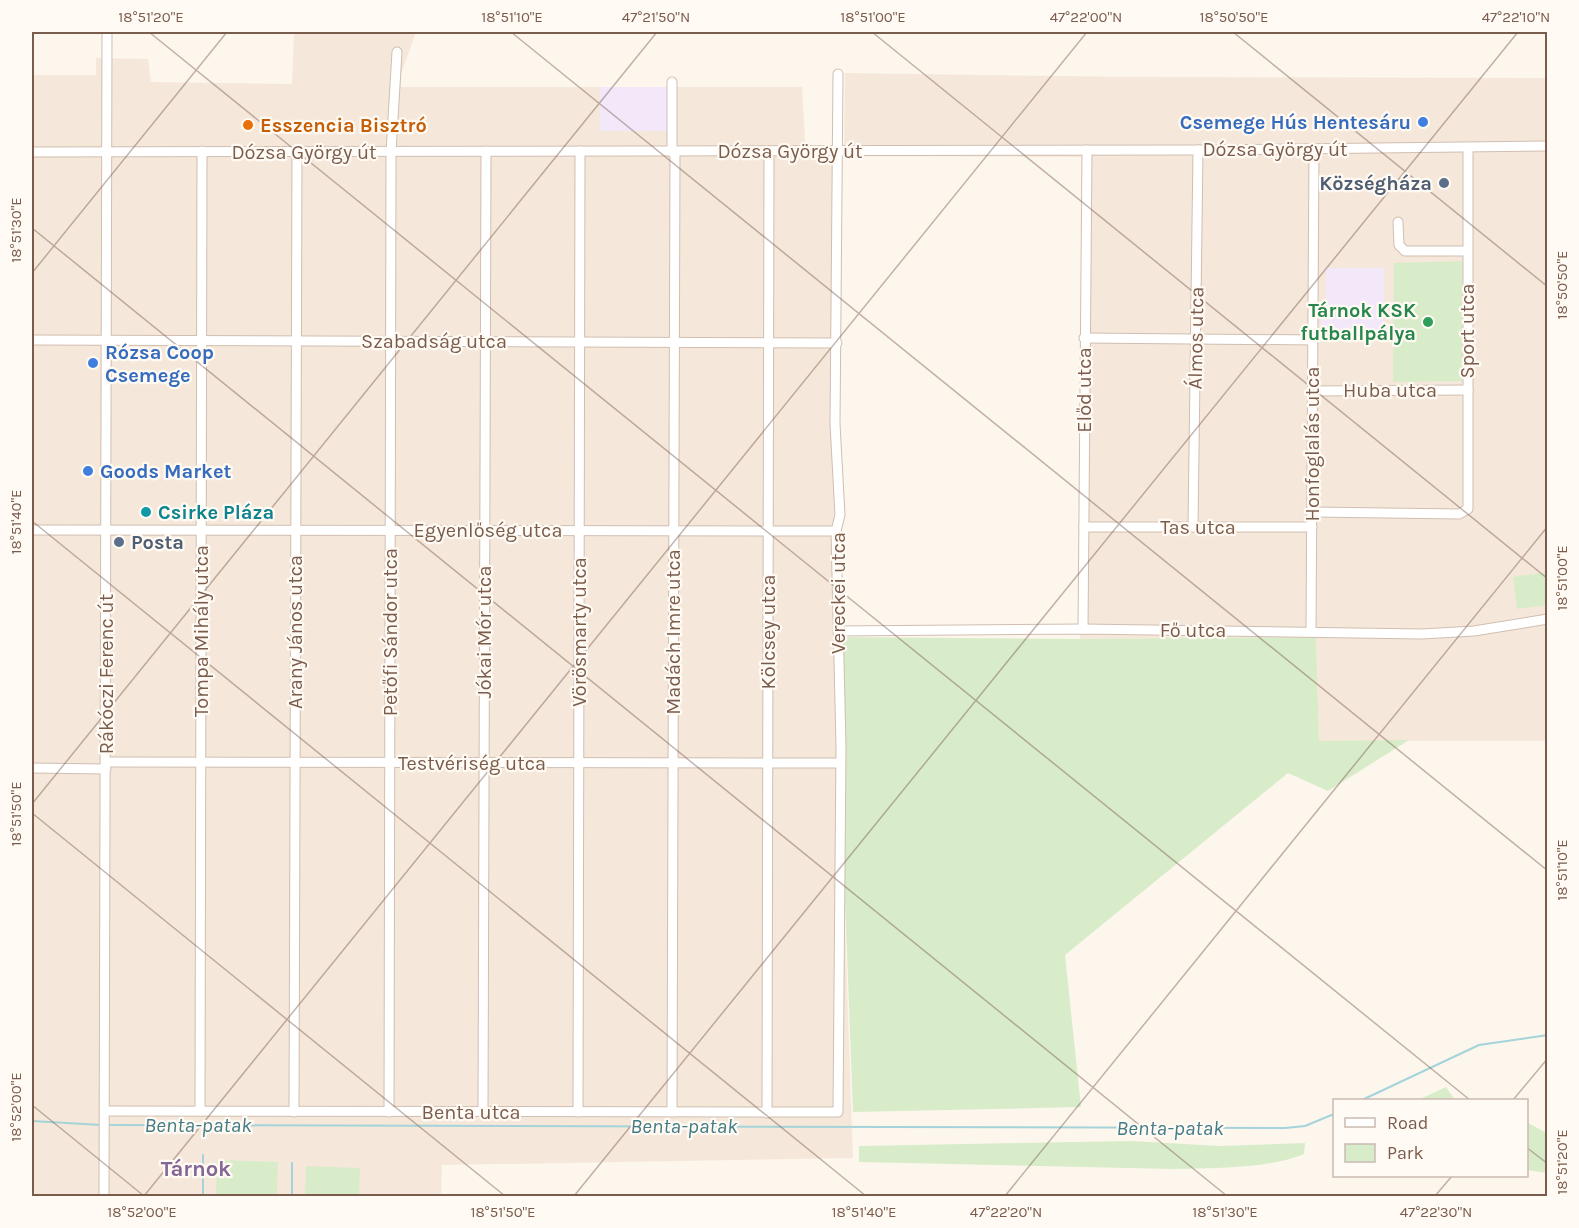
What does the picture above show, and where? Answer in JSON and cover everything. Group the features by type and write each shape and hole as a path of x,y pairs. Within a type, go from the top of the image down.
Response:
{"street":[{"name":"Rákóczi Ferenc út","path":"104,1197 107,32"},
{"name":"Petőfi Sándor utca","path":"389,1112 391,152 397,52"},
{"name":"Vereckei utca","path":"838,74 835,424 840,515 836,531 841,747 838,763 838,1112"},
{"name":"Madách Imre utca","path":"672,82 674,152 672,1112"},
{"name":"Dózsa György út","path":"32,152 674,152 1548,147"},
{"name":"Sport utca","path":"1312,512 1459,514 1465,512 1468,505 1468,148"},
{"name":"Honfoglalás utca","path":"1311,631 1314,149"},
{"name":"Előd utca","path":"1083,629 1087,150"},
{"name":"Álmos utca","path":"1193,527 1198,150"},
{"name":"Jókai Mór utca","path":"483,1112 486,151"},
{"name":"Kölcsey utca","path":"767,1113 769,151"},
{"name":"Tompa Mihály utca","path":"200,1111 202,152"},
{"name":"Arany János utca","path":"294,1112 297,152"},
{"name":"Vörösmarty utca","path":"578,1112 580,152"},
{"path":"1398,222 1399,245 1406,251 1467,251"},
{"path":"1084,338 1313,340"},
{"name":"Szabadság utca","path":"32,340 837,343"},
{"name":"Huba utca","path":"1312,390 1468,390"},
{"name":"Tas utca","path":"1084,527 1312,527"},
{"name":"Egyenlőség utca","path":"32,530 836,531"},
{"name":"Fő utca","path":"837,631 1083,629 1433,633 1474,631 1548,619"},
{"name":"Testvériség utca","path":"32,768 201,762 838,763"},
{"name":"Benta utca","path":"105,1111 838,1112"}],"shaded area":[{"path":"294,32 416,32 401,74 401,87 802,87 806,158 834,159 835,637 853,1158 442,1165 441,1196 32,1196 32,75 96,75 96,58 148,59 151,82 292,84"},
{"path":"845,73 1132,77 1547,78 1547,741 1319,741 1316,637 1080,639 1082,157 844,156"},
{"path":"600,87 668,87 668,131 600,131"},
{"path":"1326,268 1384,268 1384,331 1321,331 1321,306 1326,306"}],"green space":[{"name":"Tárnok KSK futballpálya","path":"1462,261 1462,381 1393,382 1394,263"},
{"path":"1547,572 1547,605 1517,609 1513,577"},
{"path":"835,637 1080,639 1316,637 1319,741 1409,740 1328,791 1288,773 1065,955 1081,1107 853,1112"},
{"path":"1446,1087 1454,1099 1420,1099"},
{"path":"1528,1123 1547,1133 1547,1173 1528,1170"},
{"path":"1132,1141 1219,1146 1305,1143 1304,1154 1289,1159 1274,1163 1223,1168 1174,1169 859,1162 859,1146"},
{"path":"217,1160 278,1162 277,1196 216,1196"},
{"path":"306,1166 360,1168 359,1196 305,1196"}],"waterway":[{"name":"Benta-patak","path":"1364,1099 1479,1045 1548,1035"},
{"name":"Benta-patak","path":"107,1125 1285,1128 1305,1126 1333,1114"},
{"name":"Benta-patak","path":"32,1121 101,1125"},
{"path":"203,1155 203,1196"},
{"path":"292,1163 292,1196"}],"place":[{"name":"Csemege Hús Hentesáru","path":"1423,122"},
{"name":"Esszencia Bisztró","path":"248,125"},
{"name":"Községháza","path":"1444,183"},
{"name":"Tárnok KSK futballpálya","path":"1428,322"},
{"name":"Rózsa Coop Csemege","path":"93,363"},
{"name":"Goods Market","path":"88,471"},
{"name":"Csirke Pláza","path":"146,512"},
{"name":"Posta","path":"119,542"}],"district":[{"name":"Tárnok","path":"196,1169"}]}
